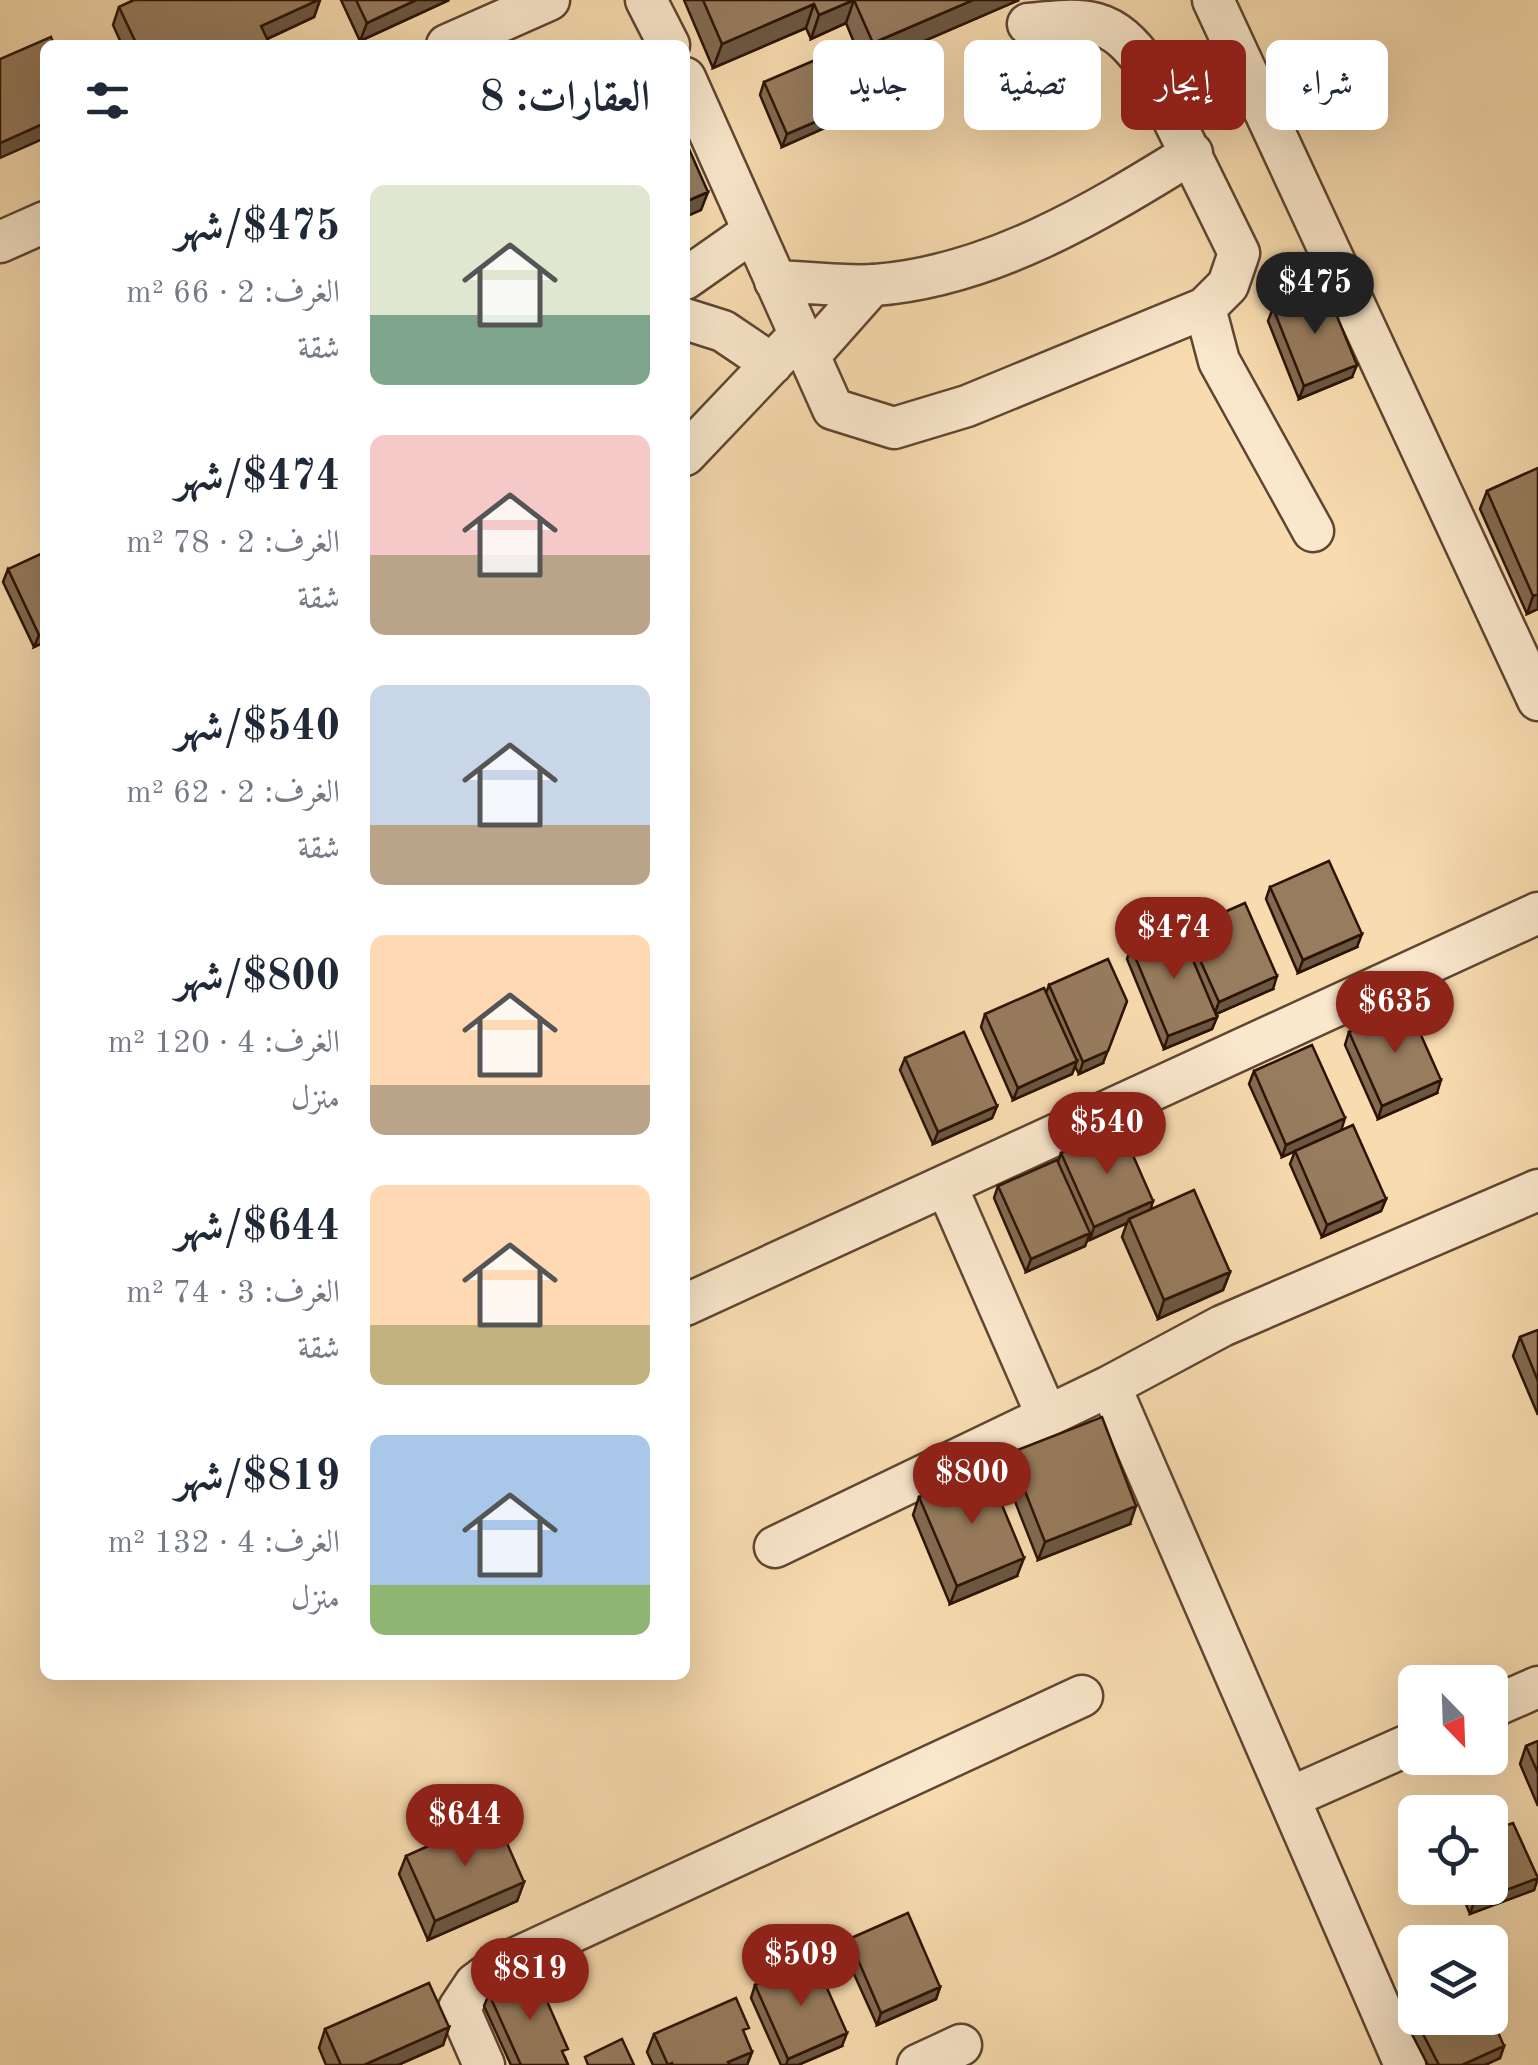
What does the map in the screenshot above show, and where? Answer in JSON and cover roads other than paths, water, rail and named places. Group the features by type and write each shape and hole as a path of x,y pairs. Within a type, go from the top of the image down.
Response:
{"street":[{"path":"457,40 549,0"},
{"path":"646,0 666,40"},
{"path":"1213,0 1529,654 1538,700"},
{"path":"690,89 775,282 793,352 833,409 894,428 968,406 1205,308 1228,286 1239,253 1192,153 1136,49 1111,28 1080,18 1028,24"},
{"path":"775,282 872,285 971,266 1099,210 1192,153"},
{"path":"0,242 40,224"},
{"path":"690,276 752,232"},
{"path":"690,450 793,352 872,285"},
{"path":"1205,308 1219,360 1313,531"},
{"path":"690,321 793,352"},
{"path":"690,1303 1538,913"},
{"path":"946,1185 1047,1416"},
{"path":"775,1547 1110,1386 1222,1326 1538,1190"},
{"path":"1110,1386 1405,2065"},
{"path":"1508,1700 1538,1686"},
{"path":"484,2065 459,2008 475,1984 499,1966 1082,1696"},
{"path":"1289,1798 1398,1750"},
{"path":"918,2065 961,2045"}]}
